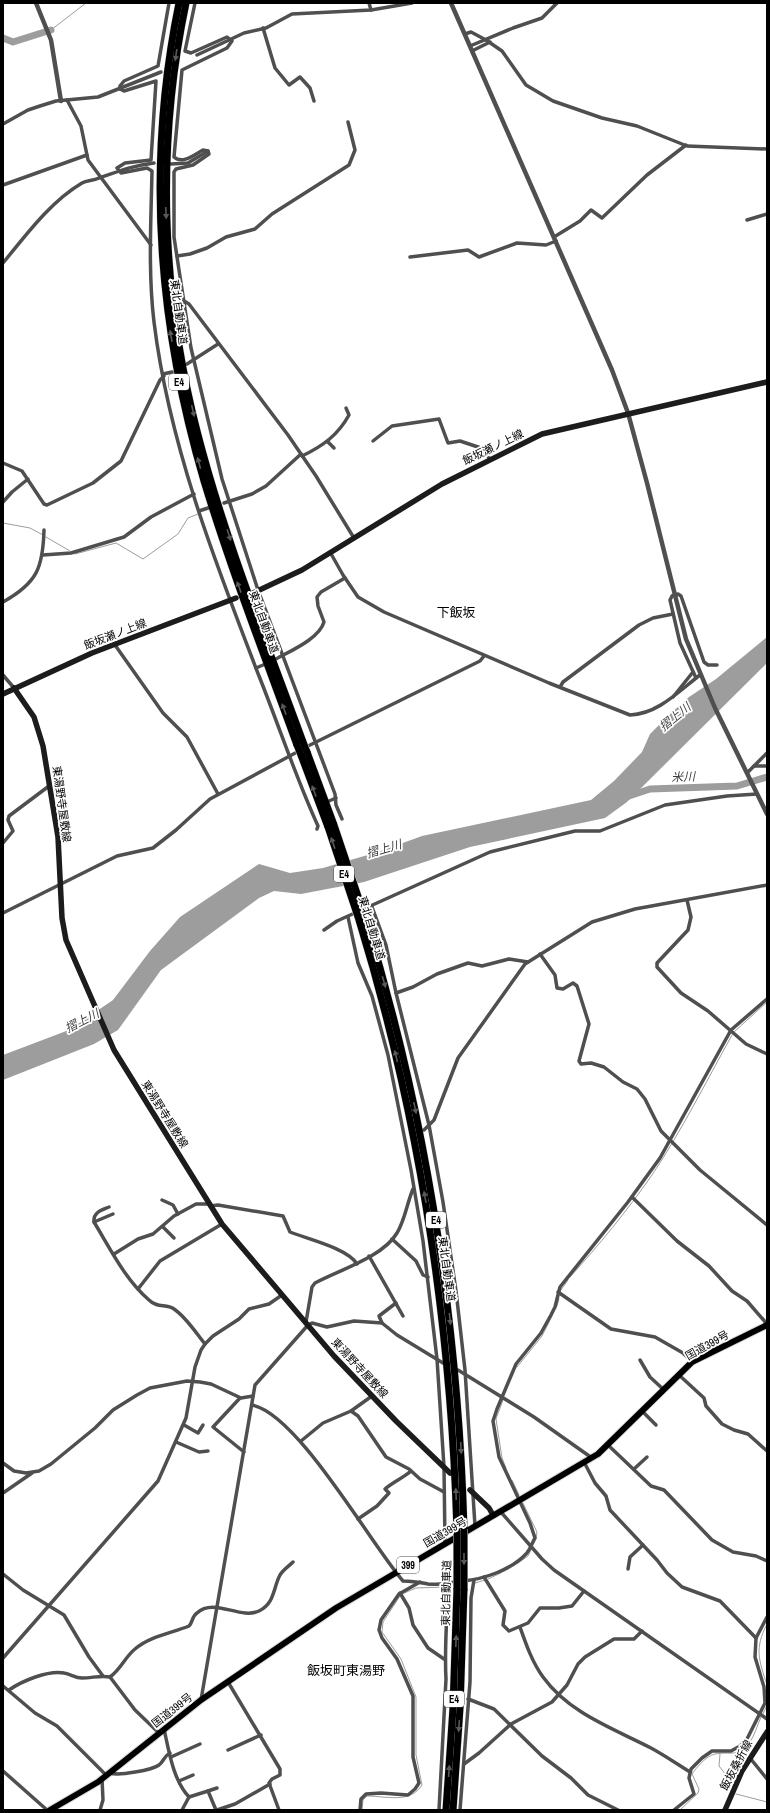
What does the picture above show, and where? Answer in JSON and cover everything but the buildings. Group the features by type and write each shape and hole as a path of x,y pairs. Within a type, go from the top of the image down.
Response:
{"highway":[{"name":"東北自動車道","path":"179,3 167,75 160,158 162,263 170,331 183,397 206,486 236,580 304,753 331,826 362,919 396,1055 432,1238 448,1364 460,1531 460,1708 453,1810"},
{"name":"東北自動車道","path":"186,3 171,96 166,178 169,262 175,315 189,393 209,474 300,744"},
{"name":"国道399号","path":"49,1810 105,1776 227,1681 336,1608 395,1572 592,1458 608,1445 692,1362 767,1324"},
{"name":"東北自動車道","path":"446,1810 461,1589"}],"main road":[{"name":"飯坂瀬ノ上線","path":"255,592 293,575 442,484 542,434 767,382"},
{"name":"飯坂瀬ノ上線","path":"3,694 56,668 236,598"},
{"name":"東湯野寺屋敷線","path":"14,688 26,703 35,720 43,746 58,837 62,918 66,940 114,1050 222,1224 334,1356 450,1473"},
{"path":"472,1491 493,1515"},
{"name":"飯坂桑折線","path":"727,1810 736,1783 767,1732"}],"street":[{"path":"36,3 51,40 64,100 80,126 88,160 151,245"},
{"path":"120,89 124,81 158,66 169,3"},
{"path":"195,3 186,51 191,53 227,37 231,40"},
{"path":"369,3 371,10"},
{"path":"197,56 244,33 263,28 292,14 300,12 371,10 412,3"},
{"path":"451,3 612,370 628,413 686,639 700,677 767,814"},
{"path":"471,48 513,28 542,18 557,3"},
{"path":"263,28 275,68 289,85 300,77 310,88 314,101"},
{"path":"465,34 471,32 490,42 503,53 523,82 545,98 597,116 638,126 686,145 767,150"},
{"path":"208,151 203,150 184,159 177,159 174,157 182,70 227,48 231,44 231,40"},
{"path":"471,48 490,42"},
{"path":"3,124 28,110 64,100 98,97 161,72"},
{"path":"118,170 119,166 125,163 151,160 156,81 131,90 124,91 120,89"},
{"path":"177,256 190,254 207,248 226,237 255,228 278,210 349,165 355,150 348,122"},
{"path":"410,257 468,250 479,257 517,243 546,245 591,210 602,218 646,175 686,145"},
{"path":"171,164 185,164 208,151"},
{"path":"208,151 208,156 193,165 176,169 174,172 174,237 194,360 228,502 255,592 283,656 336,798 342,819"},
{"path":"3,185 87,155"},
{"path":"3,263 59,200 82,182 101,178 118,170 154,163"},
{"path":"118,170 121,173 147,168 152,171 151,291 156,338 167,400 199,510 230,600 318,826 317,829"},
{"path":"747,220 767,214"},
{"path":"184,301 189,304 302,455 354,538"},
{"path":"187,364 218,344"},
{"path":"3,463 20,469 44,504 47,505 93,483 123,459 160,380 163,375 172,372"},
{"path":"224,503 252,494 266,486 302,455 328,442 341,428 349,415 346,408"},
{"path":"373,441 392,426 439,419 448,443 460,441 481,448 490,459"},
{"path":"328,442 334,448"},
{"path":"3,502 12,492 28,479"},
{"path":"43,555 71,553 124,537 151,517 194,494"},
{"path":"199,510 208,508"},
{"path":"3,602 15,595 34,578 43,555 44,530"},
{"path":"330,552 358,597 367,603 413,626 630,715 640,713 673,698 700,677"},
{"path":"276,659 308,641 323,627 324,622 318,606 317,597 321,592 345,578"},
{"path":"675,595 670,600 680,643 693,672 700,677"},
{"path":"675,595 681,596 704,662 708,665 717,665"},
{"path":"560,687 563,682 639,625 653,618 673,614"},
{"path":"115,645 142,681 163,713 187,737 218,794"},
{"path":"3,912 117,856 153,848 218,794 286,758 290,754 315,744 480,661 484,656"},
{"path":"256,668 263,665"},
{"path":"673,698 693,672"},
{"path":"3,675 14,688"},
{"path":"747,773 767,753"},
{"path":"754,766 767,766"},
{"path":"3,843 13,832 8,820 9,816 49,786"},
{"path":"324,930 337,921 490,852 575,831 600,831 665,805 727,796 758,794"},
{"path":"329,801 336,798"},
{"path":"311,808 316,806"},
{"path":"424,1130 434,1120 458,1059 528,962 592,922 635,909 767,885"},
{"path":"687,900 691,917 688,930 657,963 656,966 681,993 708,1011 746,1044 767,1054"},
{"path":"372,906 386,945 396,993 429,1125 451,1258 465,1374 475,1526"},
{"path":"348,917 358,963 372,996 380,1021 414,1188 428,1277 437,1359 444,1467 445,1543"},
{"path":"540,954 555,976 558,988 563,990 573,984 577,986 589,1024 580,1056 581,1064 591,1063 604,1066 623,1082 637,1089 645,1099 661,1131 700,1170 767,1225"},
{"path":"396,993 405,991 437,974 468,963 482,966 509,959 528,962"},
{"path":"252,1405 279,1420 301,1441 403,1581 413,1580 427,1584 447,1586 474,1582 485,1579 525,1555 532,1548 535,1534 498,1457 494,1418 516,1364 541,1333 555,1307 563,1283 633,1198 672,1142 732,1032 767,999"},
{"path":"405,1145 410,1143"},
{"path":"201,1700 255,1385 307,1323 312,1287 315,1283 357,1264 392,1239 399,1229 414,1188"},
{"path":"633,1198 677,1241 710,1266 732,1291 747,1301 767,1324"},
{"path":"162,1200 172,1205 178,1214"},
{"path":"114,1254 138,1239 153,1234 178,1214 198,1203 283,1216 290,1232 345,1254 354,1259 357,1264"},
{"path":"109,1207 97,1213 94,1216 94,1222 114,1254 123,1272 156,1306 174,1309 205,1344"},
{"path":"94,1222 113,1214"},
{"path":"138,1289 160,1261 222,1224"},
{"path":"163,1227 174,1238"},
{"path":"392,1239 416,1261 423,1275 428,1277"},
{"path":"369,1256 403,1316"},
{"path":"560,1293 611,1329 654,1337 683,1353 692,1362"},
{"path":"3,1658 158,1481 184,1425 189,1410 192,1382 201,1350 205,1344 213,1336 239,1319 249,1310 270,1304 282,1295"},
{"path":"382,1323 380,1316 381,1313 396,1303"},
{"path":"307,1323 312,1322 327,1327 354,1321 382,1323 397,1335 443,1363"},
{"path":"640,1360 650,1377 664,1390"},
{"path":"458,1370 542,1422 592,1458"},
{"path":"679,1375 704,1398 706,1406 722,1424 734,1430 748,1434 767,1451"},
{"path":"3,1463 14,1471 39,1471 51,1464 95,1428 113,1410 137,1395 166,1384 192,1382 211,1384 240,1398 253,1396"},
{"path":"301,1441 323,1423 351,1411 372,1396"},
{"path":"240,1398 213,1427 244,1452"},
{"path":"351,1411 358,1416 386,1457 411,1471 420,1479 444,1492"},
{"path":"642,1411 656,1425"},
{"path":"184,1425 198,1433 203,1425"},
{"path":"176,1442 199,1452 208,1452"},
{"path":"608,1445 651,1486 662,1489 712,1540 733,1552 756,1556 767,1561"},
{"path":"634,1469 646,1457"},
{"path":"584,1462 595,1483 606,1496 610,1510 677,1583 690,1591 720,1601 730,1610 734,1618 756,1638"},
{"path":"358,1519 381,1502 389,1493 385,1489 411,1471"},
{"path":"3,1493 32,1472"},
{"path":"500,1511 532,1548 554,1570 767,1719"},
{"path":"628,1569 630,1557 643,1545"},
{"path":"9,1690 40,1676 63,1673 83,1678 103,1676 110,1677 116,1673 129,1655 138,1646 157,1636 189,1626 193,1616 203,1609 228,1609 249,1614 259,1611 272,1599 280,1575 294,1562"},
{"path":"3,1574 48,1606 64,1615 103,1676"},
{"path":"485,1579 504,1611 504,1627 509,1631 520,1627 530,1620 540,1608 572,1606 584,1590"},
{"path":"360,1810 361,1799 366,1794 381,1793 408,1795 419,1783 413,1757 413,1696 397,1659 382,1638 379,1630 381,1620 401,1595 420,1582"},
{"path":"460,1810 468,1699 471,1598 474,1582"},
{"path":"439,1810 446,1679 448,1621 447,1586"},
{"path":"401,1595 409,1608 413,1625 428,1648 446,1661"},
{"path":"674,1810 694,1794 690,1772 710,1752 716,1750 731,1751 740,1746 747,1739 765,1703 766,1695 755,1657 756,1638 767,1617"},
{"path":"520,1627 530,1656 542,1677 559,1694 583,1714 652,1748 690,1772"},
{"path":"464,1764 479,1753 511,1724 552,1702 567,1685 578,1664 585,1657 614,1640 634,1640 642,1632"},
{"path":"110,1677 135,1710 162,1731 179,1781 183,1790 189,1796"},
{"path":"208,1791 216,1810 235,1804 270,1784 270,1781 280,1775 281,1771 227,1681"},
{"path":"3,1686 34,1713 57,1726 105,1776 103,1800 100,1810"},
{"path":"468,1699 494,1709 542,1756 571,1778 588,1795 618,1810"},
{"path":"228,1750 260,1735"},
{"path":"105,1776 152,1768 161,1763 165,1756 200,1744"},
{"path":"750,1758 767,1779"},
{"path":"3,1771 49,1810"},
{"path":"179,1781 193,1775"},
{"path":"270,1784 279,1810"},
{"path":"182,1810 189,1796 218,1788"}],"water":[{"name":"摺上川","path":"767,637 767,663 627,802 605,818 470,847 364,882 301,894 274,891 259,898 161,970 118,1030 94,1044 3,1080 3,1055 69,1030 113,1000 150,951 180,917 259,864 290,873 323,868 378,852 422,836 591,800 614,781 642,752 650,734 669,715 689,697 716,679"}],"waterway":[{"path":"51,30 86,3"},
{"path":"3,38 13,42 51,30"},
{"path":"75,554 116,543 143,559 178,534 188,518 198,514"},
{"path":"3,523 30,528 43,535"},
{"path":"46,537 70,551"},
{"name":"米川","path":"626,797 650,789 737,786 767,777"},
{"path":"734,1032 767,1002"},
{"path":"570,1277 592,1253 633,1202 652,1175 684,1123 732,1035"},
{"path":"561,1290 568,1280"},
{"path":"557,1306 559,1299"},
{"path":"517,1367 542,1336 552,1316"},
{"path":"503,1400 496,1419 502,1458 506,1468"},
{"path":"512,1480 519,1495"},
{"path":"522,1501 537,1532 536,1538"},
{"path":"518,1563 528,1556 532,1548"},
{"path":"488,1579 501,1573"},
{"path":"475,1583 485,1580"},
{"path":"402,1594 416,1588 446,1587"},
{"path":"362,1810 363,1800 367,1796 390,1798 404,1797 411,1795 422,1785 416,1755 416,1697 401,1659 382,1632 383,1622 400,1596"},
{"path":"767,1624 760,1641 759,1648 760,1661 767,1685"},
{"path":"763,1714 767,1705"},
{"path":"680,1810 698,1793 699,1789 692,1774 699,1765 712,1755 733,1753 744,1748 753,1737 761,1717"},
{"path":"720,1754 719,1766 730,1780"},
{"path":"736,1794 767,1802"}],"tunnel":[{"path":"443,1788 460,1790"}],"district":[{"name":"下飯坂","path":"456,612"},
{"name":"飯坂町東湯野","path":"346,1670"}]}
